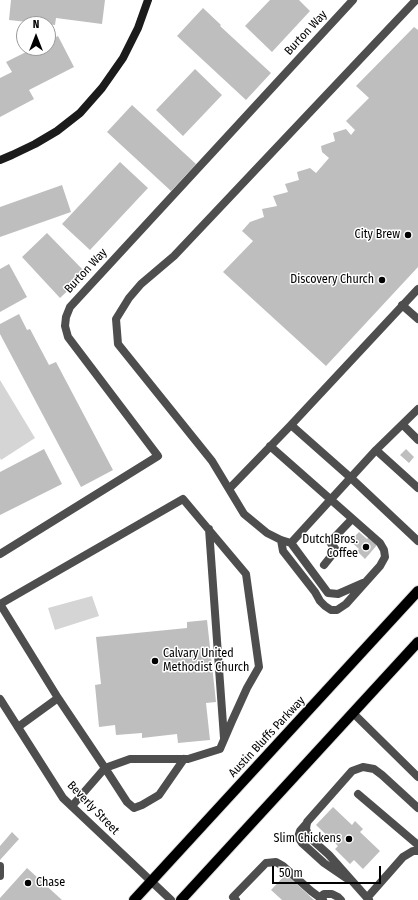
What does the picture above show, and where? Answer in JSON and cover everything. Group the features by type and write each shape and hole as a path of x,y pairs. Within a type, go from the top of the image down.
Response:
{"main road":[{"name":"Austin Bluffs Parkway","path":"134,900 418,591"},
{"path":"181,900 418,642"}],"street":[{"path":"0,160 51,135 80,113 102,88 123,58 138,28 148,0"},
{"name":"Burton Way","path":"0,554 158,456 68,337 65,326 66,317 70,307 353,0"},
{"path":"363,583 338,594 328,593 291,543 267,533 244,514 212,461 118,344 116,320 129,298 141,284 174,256 416,0"},
{"path":"229,489 291,425 418,288"},
{"path":"402,305 418,320"},
{"path":"291,543 376,450 418,409"},
{"path":"403,424 418,440"},
{"path":"291,425 418,540"},
{"path":"270,446 380,543 384,550 385,557 380,566 363,583 346,604 337,610 331,610 320,601 315,592 283,551 281,540"},
{"path":"376,450 418,488"},
{"path":"72,806 105,768 130,759 184,759 188,759 220,749 247,688 260,667 246,574 183,499 0,604 58,698 105,768 127,802 134,808 158,795 184,759"},
{"path":"324,565 336,550 330,542 352,519"},
{"path":"209,529 225,739"},
{"path":"18,727 58,698"},
{"name":"Beverly Street","path":"0,699 63,798 171,900"},
{"path":"353,713 418,777"},
{"path":"418,808 374,769 363,767 352,772 307,822 306,829 309,837 329,854 368,899 403,857 413,851 418,851"},
{"path":"358,794 418,845"},
{"path":"234,898 266,862 276,862 283,866 322,899 324,894 332,894 341,900"},
{"path":"0,866 0,876"}],"shaded area":[{"path":"0,380 35,438 1,460 0,458"},
{"path":"92,596 99,616 55,630 48,608"}],"building":[{"path":"11,0 105,0 102,24 56,18 56,16 16,16 16,21 9,20"},
{"path":"270,0 299,0 310,11 272,52 245,26"},
{"path":"203,8 221,25 220,26 271,73 246,100 177,36"},
{"path":"414,27 418,30 418,267 326,366 223,272 253,241 242,231 250,222 264,217 262,209 277,206 273,196 288,192 285,184 299,180 297,172 310,168 316,173 329,158 322,152 321,146 335,141 333,133 346,129 351,135 355,130 346,121 369,98 356,86"},
{"path":"58,36 74,67 29,90 34,99 0,117 0,78 12,72 6,62 18,56 56,56 56,37"},
{"path":"195,69 222,95 183,136 156,110"},
{"path":"132,105 196,164 171,191 107,132"},
{"path":"120,162 148,188 90,250 62,224"},
{"path":"62,185 71,212 0,237 0,207"},
{"path":"47,233 86,273 60,298 22,257"},
{"path":"9,264 27,297 0,312 0,269"},
{"path":"19,314 27,330 30,329 49,365 56,362 113,470 81,487 0,334 0,324"},
{"path":"44,449 62,484 0,515 0,472"},
{"path":"406,449 414,457 409,463 400,455"},
{"name":"Dutch Bros. Coffee","path":"359,532 367,539 369,537 377,545 365,559 357,551 359,549 350,541"},
{"name":"Calvary United Methodist Church","path":"207,620 216,702 206,703 210,740 178,743 177,734 142,738 142,733 116,735 115,725 99,727 95,685 101,684 96,637 187,628 187,622"},
{"name":"Slim Chickens","path":"333,807 352,825 355,821 363,829 360,832 380,851 363,869 354,860 350,864 335,849 338,846 316,825"},
{"path":"12,832 19,839 0,860 0,846"},
{"name":"Chase","path":"27,868 62,900 0,900 0,898"},
{"path":"286,874 314,900 282,900 271,890"}],"place":[{"name":"City Brew","path":"408,235"},
{"name":"Discovery Church","path":"382,280"},
{"name":"Dutch Bros. Coffee","path":"366,547"},
{"name":"Calvary United Methodist Church","path":"155,661"},
{"name":"Slim Chickens","path":"349,839"},
{"name":"Chase","path":"28,883"}]}
